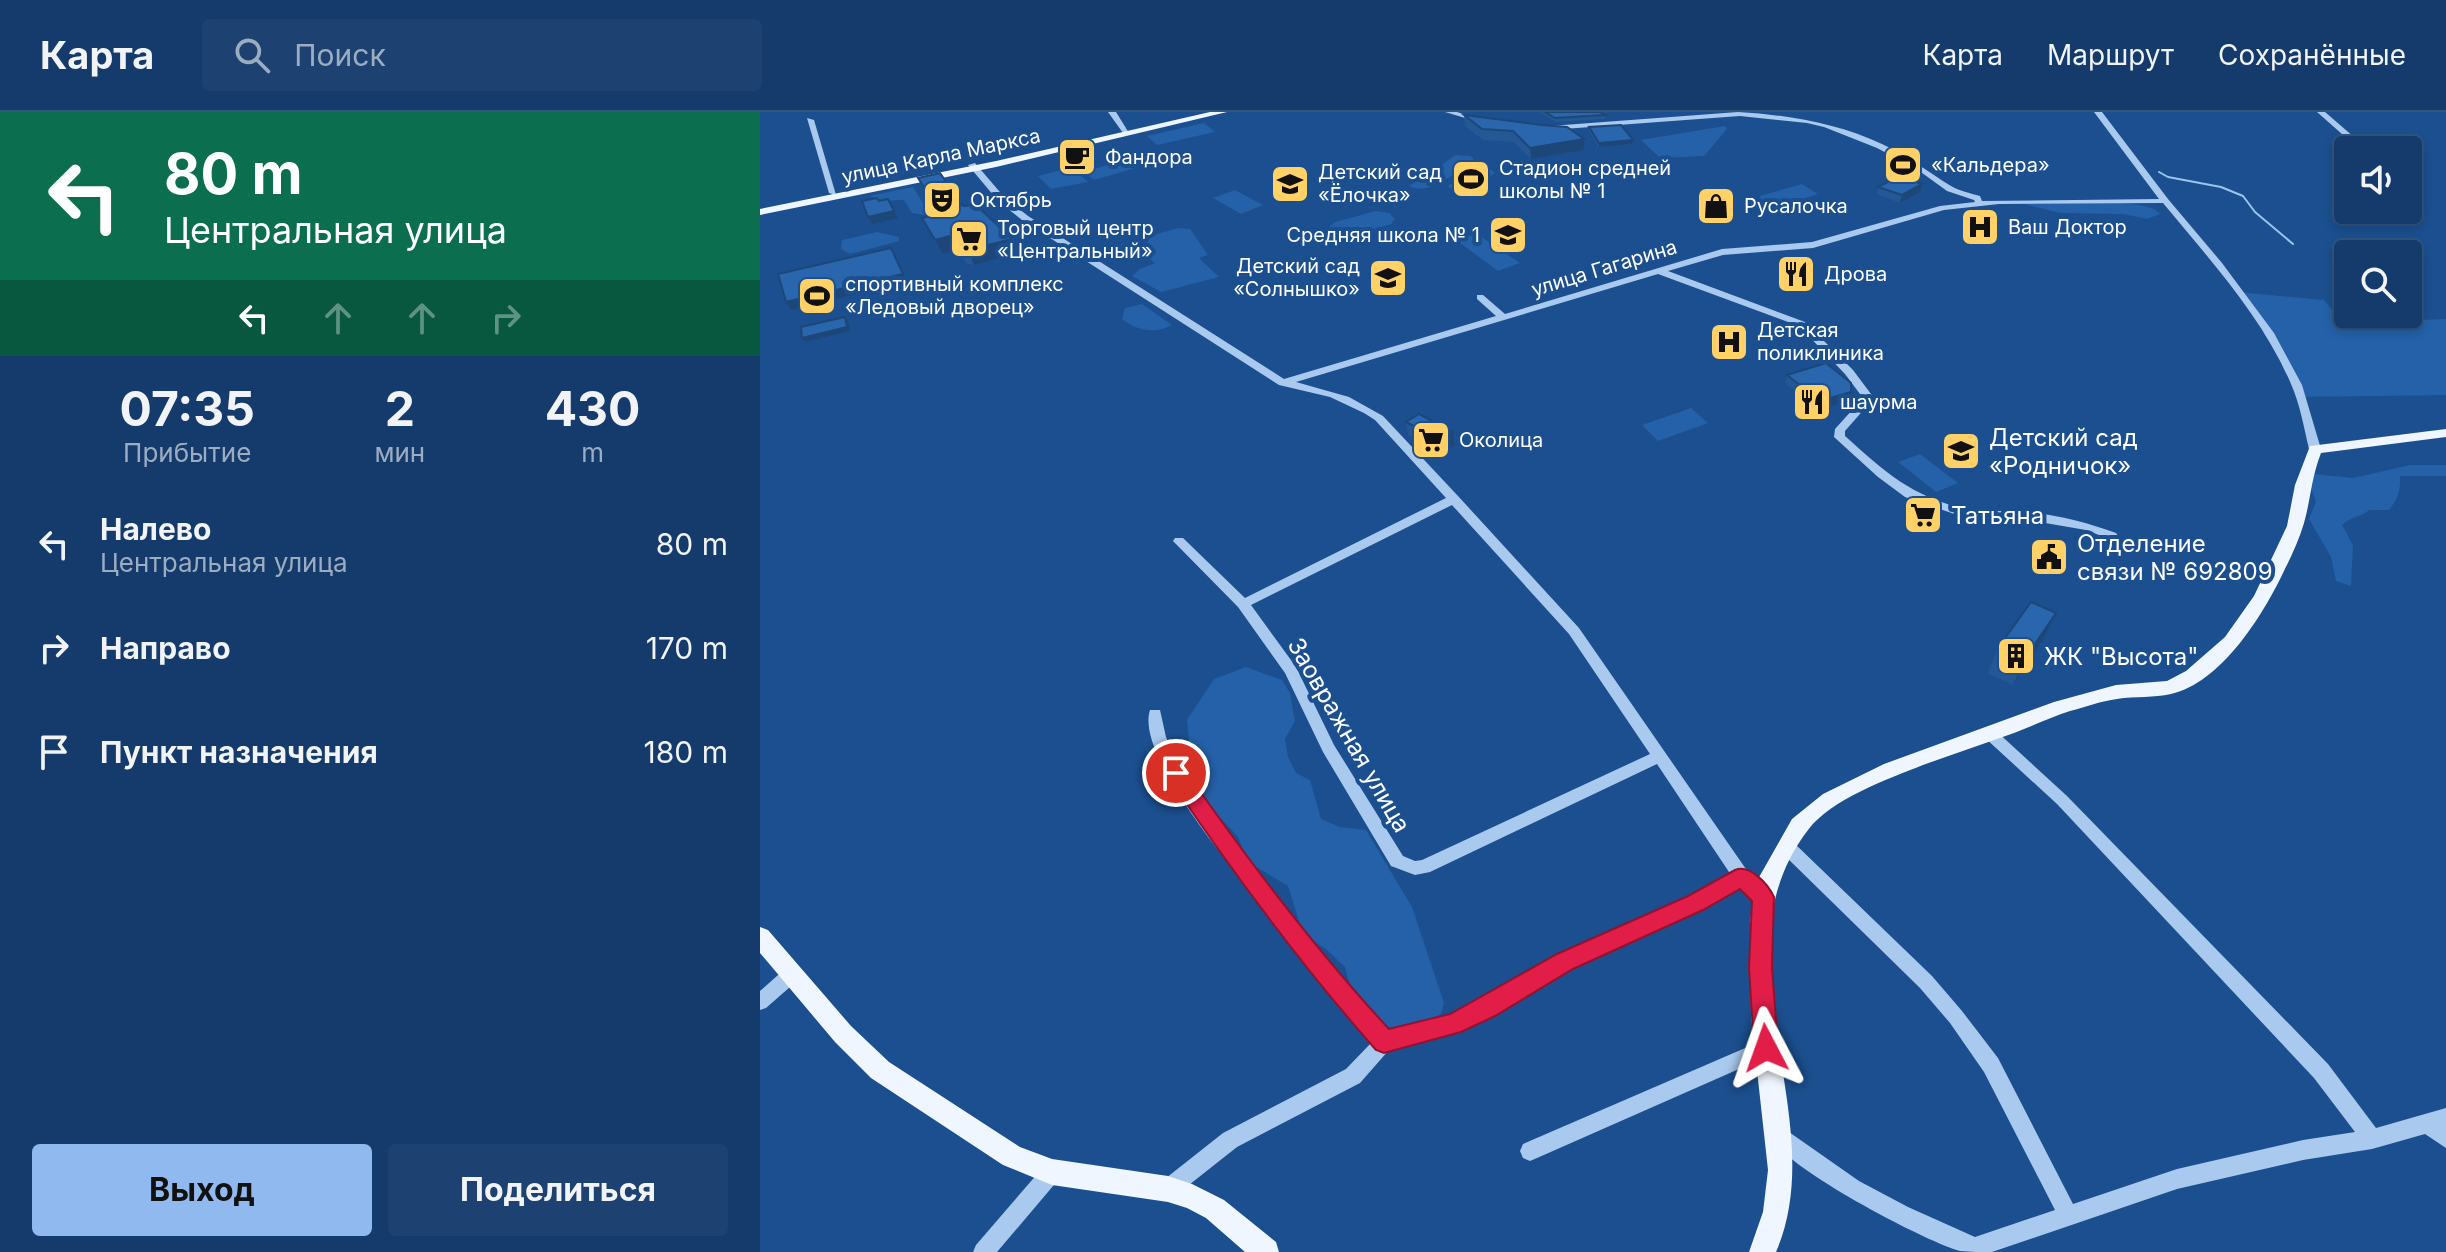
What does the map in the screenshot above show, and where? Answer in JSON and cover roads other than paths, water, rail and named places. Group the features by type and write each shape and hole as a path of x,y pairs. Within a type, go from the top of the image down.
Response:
{"main road":[{"name":"улица Карла Маркса","path":"760,210 973,167 1209,112"},
{"name":"улица Карла Маркса","path":"760,210 1222,112"},
{"path":"1762,1252 1771,1236 1779,1203 1782,1169 1766,1048 1761,967 1766,888 1803,820 1856,786 2086,697 2170,688 2183,683 2222,650 2257,607 2296,524 2300,493 2315,449 2446,433"},
{"path":"760,937 843,1034 880,1070 1012,1156 1052,1172 1168,1189 1215,1209 1266,1252"}],"street":[{"path":"1112,112 1126,131"},
{"path":"1449,112 1488,122"},
{"path":"1614,112 1626,124"},
{"path":"2098,112 2269,333 2297,385 2315,449"},
{"path":"2321,112 2349,136"},
{"path":"1543,128 1626,124 1711,115 1769,116 1823,124 1894,152 1970,201"},
{"path":"810,120 833,193"},
{"path":"973,167 1006,205 1283,383 1323,390 1371,412 1392,430 1574,631 1742,877 1766,888"},
{"path":"1945,186 1951,198"},
{"path":"1939,208 1951,198 1999,202 2165,201"},
{"path":"1939,208 1970,201"},
{"name":"улица Гагарина","path":"1283,383 1736,249 1813,245 1939,208"},
{"path":"1659,271 1802,324 1849,372 1869,398 1839,431 1840,437 1882,475 1909,494 1966,514 1990,512 2022,515 2089,527 2112,536"},
{"path":"1480,297 1503,317"},
{"path":"1243,604 1454,499"},
{"name":"Заовражная улица","path":"1179,541 1243,604 1291,671 1328,748 1397,861 1415,868 1424,867 1659,756"},
{"path":"1155,714 1155,732 1199,809 1244,872 1342,995 1384,1042"},
{"path":"1989,733 2102,840 2310,1059 2372,1139"},
{"path":"1787,847 1926,982 1956,1017 1991,1065 2069,1217"},
{"path":"1168,1189 1230,1140 1353,1076 1384,1042 1453,1024 1487,1008 1565,962 1695,903 1742,877"},
{"path":"760,1002 792,974"},
{"path":"1530,1151 1766,1048"},
{"path":"1779,1135 1816,1168 1844,1187 1980,1250 2177,1179 2303,1150 2440,1127"},
{"path":"983,1252 1052,1172"}],"waterway":[{"path":"2159,172 2168,177 2221,187 2243,196 2255,212 2293,244"}],"place":[{"name":"Фандора","path":"1077,157"},
{"name":"«Кальдера»","path":"1903,165"},
{"name":"Стадион средней школы № 1","path":"1471,179"},
{"name":"Детский сад «Ёлочка»","path":"1290,184"},
{"name":"Октябрь","path":"942,200"},
{"name":"Русалочка","path":"1716,206"},
{"name":"Ваш Доктор","path":"1980,227"},
{"name":"Средняя школа № 1","path":"1508,235"},
{"name":"Торговый центр «Центральный»","path":"969,239"},
{"name":"Дрова","path":"1796,274"},
{"name":"Детский сад «Солнышко»","path":"1388,278"},
{"name":"спортивный комплекс «Ледовый дворец»","path":"817,296"},
{"name":"Детская поликлиника","path":"1729,342"},
{"name":"шаурма","path":"1812,402"},
{"name":"Околица","path":"1431,440"},
{"name":"Детский сад «Родничок»","path":"1961,451"},
{"name":"Татьяна","path":"1923,515"},
{"name":"Отделение связи № 692809","path":"2049,557"},
{"name":"ЖК \"Высота\"","path":"2016,656"}]}
